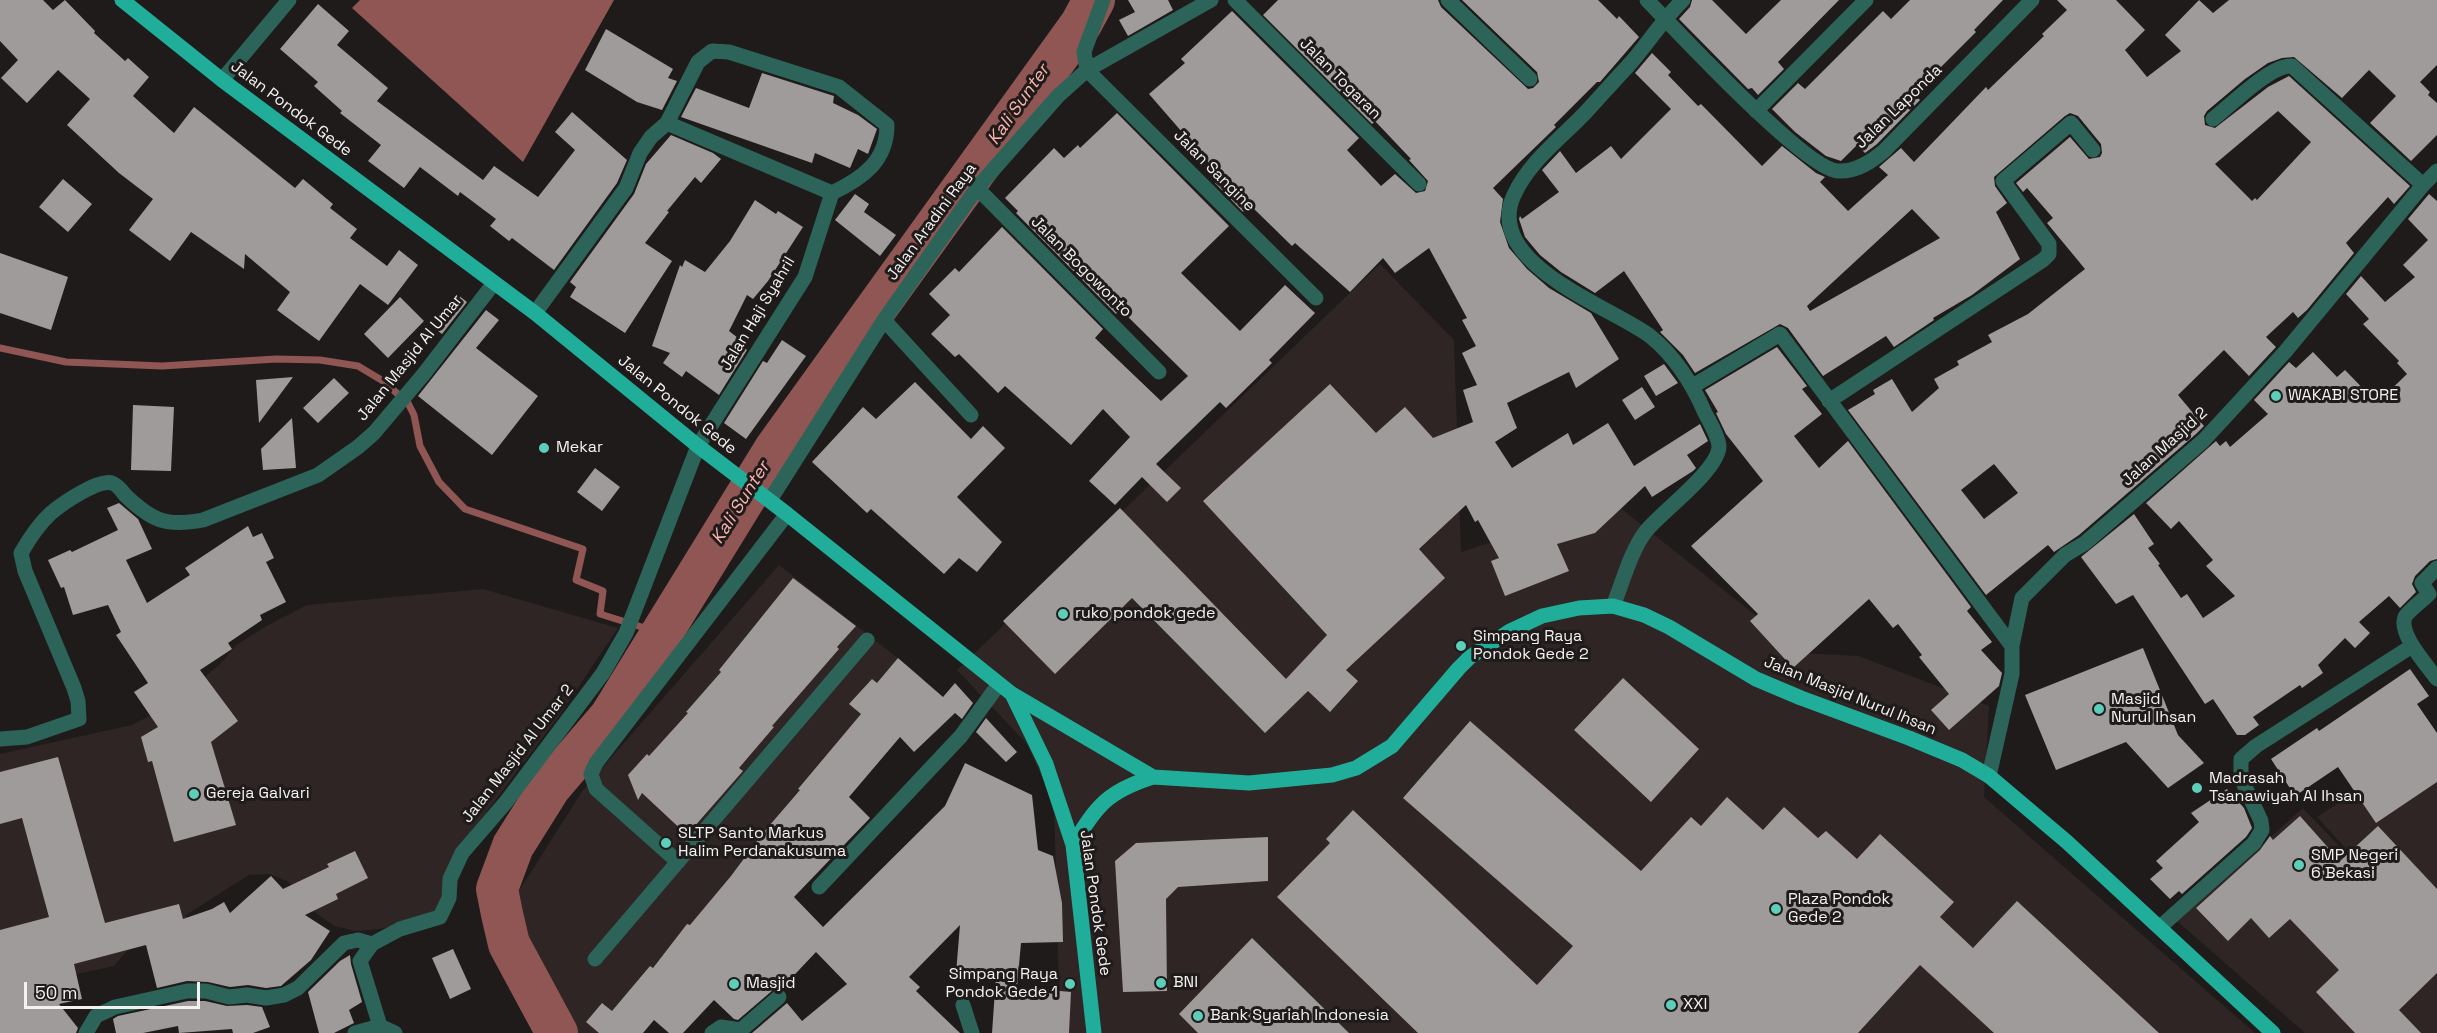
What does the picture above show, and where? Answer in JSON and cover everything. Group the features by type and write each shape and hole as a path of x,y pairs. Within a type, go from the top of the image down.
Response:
{"main road":[{"name":"Jalan Pondok Gede","path":"122,0 222,80 535,314 1012,694 1046,764 1072,845 1094,1033"},
{"name":"Jalan Masjid Nurul Ihsan","path":"1012,694 1153,777 1249,783 1332,775 1356,768 1392,746 1470,657 1510,631 1542,616 1580,608 1613,606 1644,615 1669,627 1756,679 1962,760 1989,776 2067,842 2273,1033"},
{"path":"1072,845 1090,816 1105,800 1128,785 1153,777"}],"street":[{"path":"222,80 289,0"},
{"path":"1087,70 1084,52 1103,0"},
{"name":"Jalan Aradini Raya","path":"764,496 977,188 1058,96 1087,70 1211,0"},
{"name":"Jalan Togaran","path":"1236,0 1419,184"},
{"path":"1448,0 1530,78"},
{"name":"Jalan Laponda","path":"1647,0 1756,111 1822,167 1838,171 1858,168 1872,161 1884,151 2032,0"},
{"path":"1613,606 1638,542 1647,530 1709,468 1718,454 1717,440 1693,386 1679,365 1649,335 1584,299 1537,267 1513,236 1509,226 1513,197 1536,162 1630,64 1664,18 1683,0"},
{"path":"1756,111 1866,0"},
{"path":"535,314 626,188 640,153 651,136 667,123 698,62 712,51 729,52 839,87 887,124 887,142 870,169 853,183 832,193 667,123"},
{"path":"2213,119 2270,73 2286,66 2292,66 2432,178"},
{"name":"Jalan Sangine","path":"1087,70 1316,298"},
{"path":"1829,401 2043,260 2049,254 2049,244 2003,181 2071,123 2094,150"},
{"name":"Jalan Masjid 2","path":"1989,776 2012,674 2012,646 2022,598 2065,555 2085,543 2203,441 2285,352 2432,178"},
{"name":"Jalan Bogowonto","path":"977,188 1159,372"},
{"name":"Jalan Haji Syahril","path":"698,446 805,277 832,193"},
{"name":"Jalan Masjid Al Umar","path":"0,739 27,737 78,719 78,701 74,688 25,571 21,553 51,513 100,483 110,482 118,486 146,514 157,520 177,524 203,520 318,475 374,433 423,375 494,283"},
{"path":"884,320 971,416"},
{"path":"1693,386 1780,334 2012,646"},
{"name":"Jalan Masjid Al Umar 2","path":"372,944 400,929 441,917 449,898 450,879 462,853 506,802 603,673 626,633 698,446"},
{"path":"678,862 596,789 591,774 596,763 787,514"},
{"path":"2437,568 2422,583 2429,594 2405,615 2403,627 2412,646 2437,679"},
{"path":"595,959 867,640"},
{"path":"2160,927 2254,843 2262,830 2261,821 2241,778 2241,759 2256,746 2412,646"},
{"path":"819,887 961,736 999,684"},
{"path":"86,1033 96,1017 115,1007 187,991 229,997 247,995 266,998 284,995 298,988 344,943 358,940 372,944 360,961 380,1026"},
{"path":"712,1033 721,1027 741,1030 779,997"},
{"path":"963,1005 972,1033"},
{"path":"355,1033 380,1026 395,1033"}],"shaded area":[{"path":"360,0 614,0 523,162 352,8"},
{"path":"1380,264 1454,340 1461,552 1613,502 1803,653 1859,656 1989,706 1984,797 2255,1033 1060,1033 1054,802 1026,743 957,670"},
{"name":"SLTP Santo Markus Halim Perdanakusuma","path":"779,565 922,677 627,1033 570,1033 529,952 515,897 583,790"},
{"path":"483,589 618,628 561,713 473,830 459,863 457,894 451,905 408,923 356,931 334,926 316,913 287,881 269,874 249,875 186,915 188,929 128,950 114,966 0,991 0,754 132,725 174,703 221,663 236,645 307,605"},
{"name":"SMP Negeri 6 Bekasi","path":"2437,738 2437,1033 2305,1033 2177,921 2303,808 2429,940 2317,817"}],"building":[{"path":"0,0 43,0 53,10 65,0 95,31 94,33 125,61 128,58 149,77 133,96 174,133 194,107 295,188 303,179 333,204 330,208 357,229 350,238 387,266 399,250 418,265 388,305 360,284 319,341 277,310 290,292 245,254 244,269 191,232 170,261 129,230 153,199 119,173 67,125 90,99 58,70 27,103 1,78 18,60 0,41"},
{"path":"1128,0 1168,0 1173,10 1128,36 1119,20 1135,12"},
{"path":"1278,0 1438,0 1441,7 1528,89 1533,88 1539,82 1537,72 1462,0 1598,0 1617,19 1619,16 1639,37 1600,82 1597,82 1554,125 1556,127 1493,188 1503,199 1500,222 1509,248 1527,269 1549,288 1591,313 1619,359 1576,388 1569,372 1507,403 1517,428 1495,442 1512,468 1568,433 1573,445 1608,423 1634,466 1700,424 1708,441 1687,455 1696,468 1693,471 1652,497 1645,486 1595,533 1557,544 1569,571 1505,596 1491,561 1499,558 1478,520 1475,522 1466,505 1419,549 1445,578 1346,670 1358,681 1330,712 1308,691 1265,733 1132,598 1055,674 1003,621 1120,508 1286,679 1327,635 1203,501 1330,384 1376,433 1405,407 1433,438 1473,422 1463,390 1477,385 1462,353 1476,346 1462,320 1467,318 1429,248 1395,273 1383,258 1350,292 1295,243 1292,246 1250,205 1243,212 1215,183 1221,177 1149,94 1185,63 1181,59 1232,11 1359,138 1347,150 1381,186 1395,174 1416,193 1425,191 1428,181 1409,160 1411,159 1375,121 1372,124 1263,15"},
{"path":"1692,0 1712,0 1746,34 1781,0 1839,0 1778,62 1784,69 1758,95 1752,88 1748,89 1679,19 1690,7"},
{"path":"1910,0 2003,0 1974,30 1976,32 1914,94 1920,100 1877,144 1865,153 1857,145 1841,161 1826,156 1795,132 1772,109 1798,83 1805,89 1883,11 1891,19"},
{"path":"2057,0 2116,0 2145,30 2125,50 2147,77 2181,51 2165,35 2199,0 2213,13 2229,0 2437,0 2437,65 2420,82 2430,92 2428,95 2437,103 2437,135 2411,161 2370,123 2396,96 2369,70 2342,98 2294,57 2268,63 2207,111 2204,116 2205,125 2215,128 2268,87 2289,76 2410,186 2394,204 2388,197 2346,243 2354,253 2307,310 2298,318 2293,312 2266,337 2276,347 2249,376 2224,350 2178,395 2204,426 2196,434 2079,535 2054,552 2048,545 1986,595 1848,410 1875,394 1873,390 1892,379 1912,412 1939,388 1934,379 1959,365 1957,361 1992,342 1988,335 2028,314 2085,269 2047,223 2053,218 2027,188 2023,192 2016,183 2070,137 2089,159 2100,157 2101,144 2078,116 2070,113 2065,116 1994,177 1995,186 2007,203 1996,212 2020,259 1972,295 1933,318 1934,320 1894,347 1886,336 1823,376 1788,328 1780,324 1695,373 1683,355 1660,332 1663,330 1624,271 1595,293 1561,272 1540,255 1525,237 1519,219 1520,216 1522,219 1559,192 1542,170 1560,151 1576,173 1611,146 1621,159 1671,109 1635,73 1652,53 1671,72 1668,75 1698,106 1701,104 1762,166 1782,146 1816,173 1825,177 1820,182 1848,211 1888,175 1879,167 1901,148 1914,162 1986,87 1988,90 2044,36 2042,34 2067,10","holes":["2278,111 2311,142 2257,200 2255,198 2252,201 2215,164","1912,209 1940,238 1810,311 1807,306","1994,464 2018,493 1984,519 1961,490"]},
{"path":"318,4 349,31 337,45 388,88 377,101 483,180 494,166 538,197 575,150 555,132 572,112 627,160 617,183 554,270 512,238 509,241 490,226 496,219 460,192 458,196 420,167 404,188 368,161 381,145 340,113 342,111 314,86 318,82 280,49"},
{"path":"606,29 673,69 668,78 677,81 662,110 637,102 585,70"},
{"path":"762,73 834,96 833,103 858,115 877,129 868,154 858,149 850,168 815,153 812,163 681,117 696,88 749,108"},
{"path":"1117,113 1229,226 1181,273 1240,331 1285,285 1315,313 1269,360 1272,363 1226,408 1220,402 1156,464 1181,488 1167,502 1142,477 1115,505 1089,481 1130,437 1103,409 1071,445 1005,386 998,393 959,354 955,357 931,334 950,315 929,294 955,268 959,272 1002,227 1103,329 1095,338 1161,401 1188,376 1120,309 1116,314 1016,213 1018,211 1005,198 1054,148 1064,158 1078,145 1080,148"},
{"path":"671,135 713,153 721,159 701,183 695,177 645,243 672,261 625,333 570,297 576,287 570,282 634,194 646,164"},
{"path":"63,179 92,204 68,232 39,207"},
{"path":"855,194 869,204 864,212 896,235 880,256 835,220"},
{"path":"2429,194 2437,201 2437,559 2430,561 2415,576 2412,584 2416,592 2400,608 2389,596 2359,622 2370,633 2355,648 2345,638 2318,665 2323,673 2302,688 2300,685 2253,717 2259,725 2245,735 2237,735 2213,699 2205,704 2133,595 2116,604 2081,557 2134,514 2154,544 2148,548 2160,564 2158,565 2181,598 2187,594 2203,618 2235,596 2206,566 2213,560 2179,521 2171,529 2146,503 2216,441 2220,446 2226,441 2230,447 2268,414 2254,400 2289,362 2296,368 2313,352 2337,377 2345,370 2377,403 2407,374 2397,363 2399,361 2363,324 2369,319 2346,294 2361,276 2385,302 2415,277 2403,265 2428,240 2408,219"},
{"path":"755,200 776,214 778,211 803,227 768,281 753,299 747,295 729,331 738,338 735,342 747,350 719,395 686,371 682,377 663,363 670,353 652,346 680,265 682,267 685,260 705,272 730,241"},
{"path":"0,253 68,277 51,330 0,313"},
{"path":"458,295 467,302 442,334 434,328"},
{"path":"400,297 424,321 388,358 364,334"},
{"path":"486,310 499,320 476,348 538,396 492,455 418,396"},
{"path":"782,340 806,356 746,439 724,423 763,361 767,363"},
{"path":"1777,347 1807,386 1802,389 1822,414 1794,436 1819,468 1848,441 1971,607 1967,611 1992,642 1981,650 2002,673 1999,686 1949,730 1931,710 1949,694 1919,657 1922,655 1898,624 1893,628 1869,599 1793,668 1750,621 1758,614 1691,546 1763,481 1726,434 1716,413 1718,412 1705,390"},
{"path":"1664,364 1678,383 1656,396 1644,376"},
{"path":"293,377 259,423 256,380"},
{"path":"334,378 349,393 318,423 303,408"},
{"path":"915,382 971,439 983,426 1005,448 957,497 1002,542 977,572 959,558 944,574 871,509 867,513 812,462 863,407 876,419"},
{"path":"1642,387 1655,407 1635,420 1622,400"},
{"path":"133,405 174,407 171,471 131,470"},
{"path":"292,418 296,468 263,470 261,449"},
{"path":"595,468 620,487 602,511 577,492"},
{"path":"119,503 138,519 152,549 126,560 147,603 190,575 185,568 248,526 253,537 262,533 274,558 266,562 286,602 260,615 262,620 228,643 232,649 200,670 238,721 211,742 236,825 174,842 152,761 148,762 141,737 158,727 134,692 148,683 116,635 121,632 108,605 73,615 64,587 61,588 48,560 70,550 72,552 118,530 107,508"},
{"path":"793,578 856,626 739,768 743,771 687,835 642,793 638,800 628,775 647,754 649,756 688,713 686,712 721,672 719,670"},
{"name":"Masjid Nurul Ihsan","path":"2143,648 2178,735 2204,763 2168,788 2126,742 2056,770 2025,695"},
{"path":"898,658 943,697 955,683 973,703 962,719 955,713 914,752 900,737 849,797 870,818 794,897 823,927 945,806 965,763 1032,795 1038,850 1053,856 1062,903 1063,942 1021,943 1017,987 1071,992 1069,1033 992,1033 996,976 956,973 960,925 909,977 920,987 916,991 960,1033 752,1033 787,1003 802,1021 847,984 816,952 782,988 773,990 738,1020 714,1000 683,1033 669,1033 654,1020 643,1033 599,1033 586,1022 602,1003 612,1011 650,966 653,968 687,924 690,925 861,714 849,704 872,679 877,683"},
{"path":"2410,669 2429,696 2417,704 2437,733 2437,782 2376,823 2338,767 2295,796 2271,759 2317,728 2319,731"},
{"path":"1623,678 1699,749 1651,802 1574,730"},
{"path":"986,718 1017,752 1006,762 976,732"},
{"path":"1470,721 1641,871 1691,817 1701,826 1727,797 1763,830 1784,807 1818,838 1826,831 1857,859 1880,834 1954,902 1940,917 1973,948 2017,901 2159,1033 1994,1033 1920,965 1858,1033 1418,1033 1277,897 1330,843 1326,839 1353,810 1537,985 1573,946 1403,798"},
{"path":"58,757 105,923 179,904 183,919 212,909 224,902 230,913 271,876 283,889 329,867 327,864 355,851 368,878 336,894 338,899 305,915 330,931 311,960 281,986 230,987 208,982 187,981 157,988 146,945 74,964 82,999 59,1004 78,1028 76,1033 0,1033 0,930 49,917 22,818 0,824 0,772"},
{"path":"2227,789 2244,808 2252,828 2246,837 2182,894 2179,891 2170,899 2150,879 2163,868 2156,861 2199,822 2191,813"},
{"name":"SMP Negeri 6 Bekasi","path":"2300,816 2340,861 2378,826 2437,889 2437,973 2399,1010 2421,1033 2355,1033 2316,992 2339,970 2290,919 2269,938 2251,918 2228,941 2196,908 2260,850 2270,836 2273,840"},
{"path":"1268,837 1268,881 1178,887 1166,899 1167,991 1123,992 1115,861 1136,843"},
{"path":"1252,938 1349,1033 1198,1033 1179,1014"},
{"path":"453,949 471,989 450,999 432,958"},
{"path":"350,955 362,1002 349,1010 354,1023 334,1033 319,1033 308,992 340,961"},
{"path":"188,1001 205,1001 227,1006 262,1007 270,1027 253,1033 233,1033 232,1029 179,1033 178,1026 143,1033 116,1033 113,1019 118,1016"}],"waterway":[{"name":"Kali Sunter","path":"557,1033 509,944 497,889 513,846 550,787 610,717 775,449 1081,24 1094,0"},
{"path":"0,348 66,362 162,366 276,359 320,360 358,366 383,381 408,403 414,415 420,446 439,482 465,509 583,549 576,580 603,591 600,614 661,633"}],"place":[{"name":"WAKABI STORE","path":"2276,396"},
{"name":"Mekar","path":"544,448"},
{"name":"ruko pondok gede","path":"1063,614"},
{"name":"Simpang Raya Pondok Gede 2","path":"1461,646"},
{"name":"Masjid Nurul Ihsan","path":"2099,709"},
{"name":"Madrasah Tsanawiyah Al Ihsan","path":"2197,788"},
{"name":"Gereja Galvari","path":"194,794"},
{"name":"SLTP Santo Markus Halim Perdanakusuma","path":"666,843"},
{"name":"SMP Negeri 6 Bekasi","path":"2299,865"},
{"name":"Plaza Pondok Gede 2","path":"1776,909"},
{"name":"BNI","path":"1161,983"},
{"name":"Masjid","path":"734,984"},
{"name":"Simpang Raya Pondok Gede 1","path":"1070,984"},
{"name":"XXI","path":"1671,1005"},
{"name":"Bank Syariah Indonesia","path":"1198,1016"}]}
